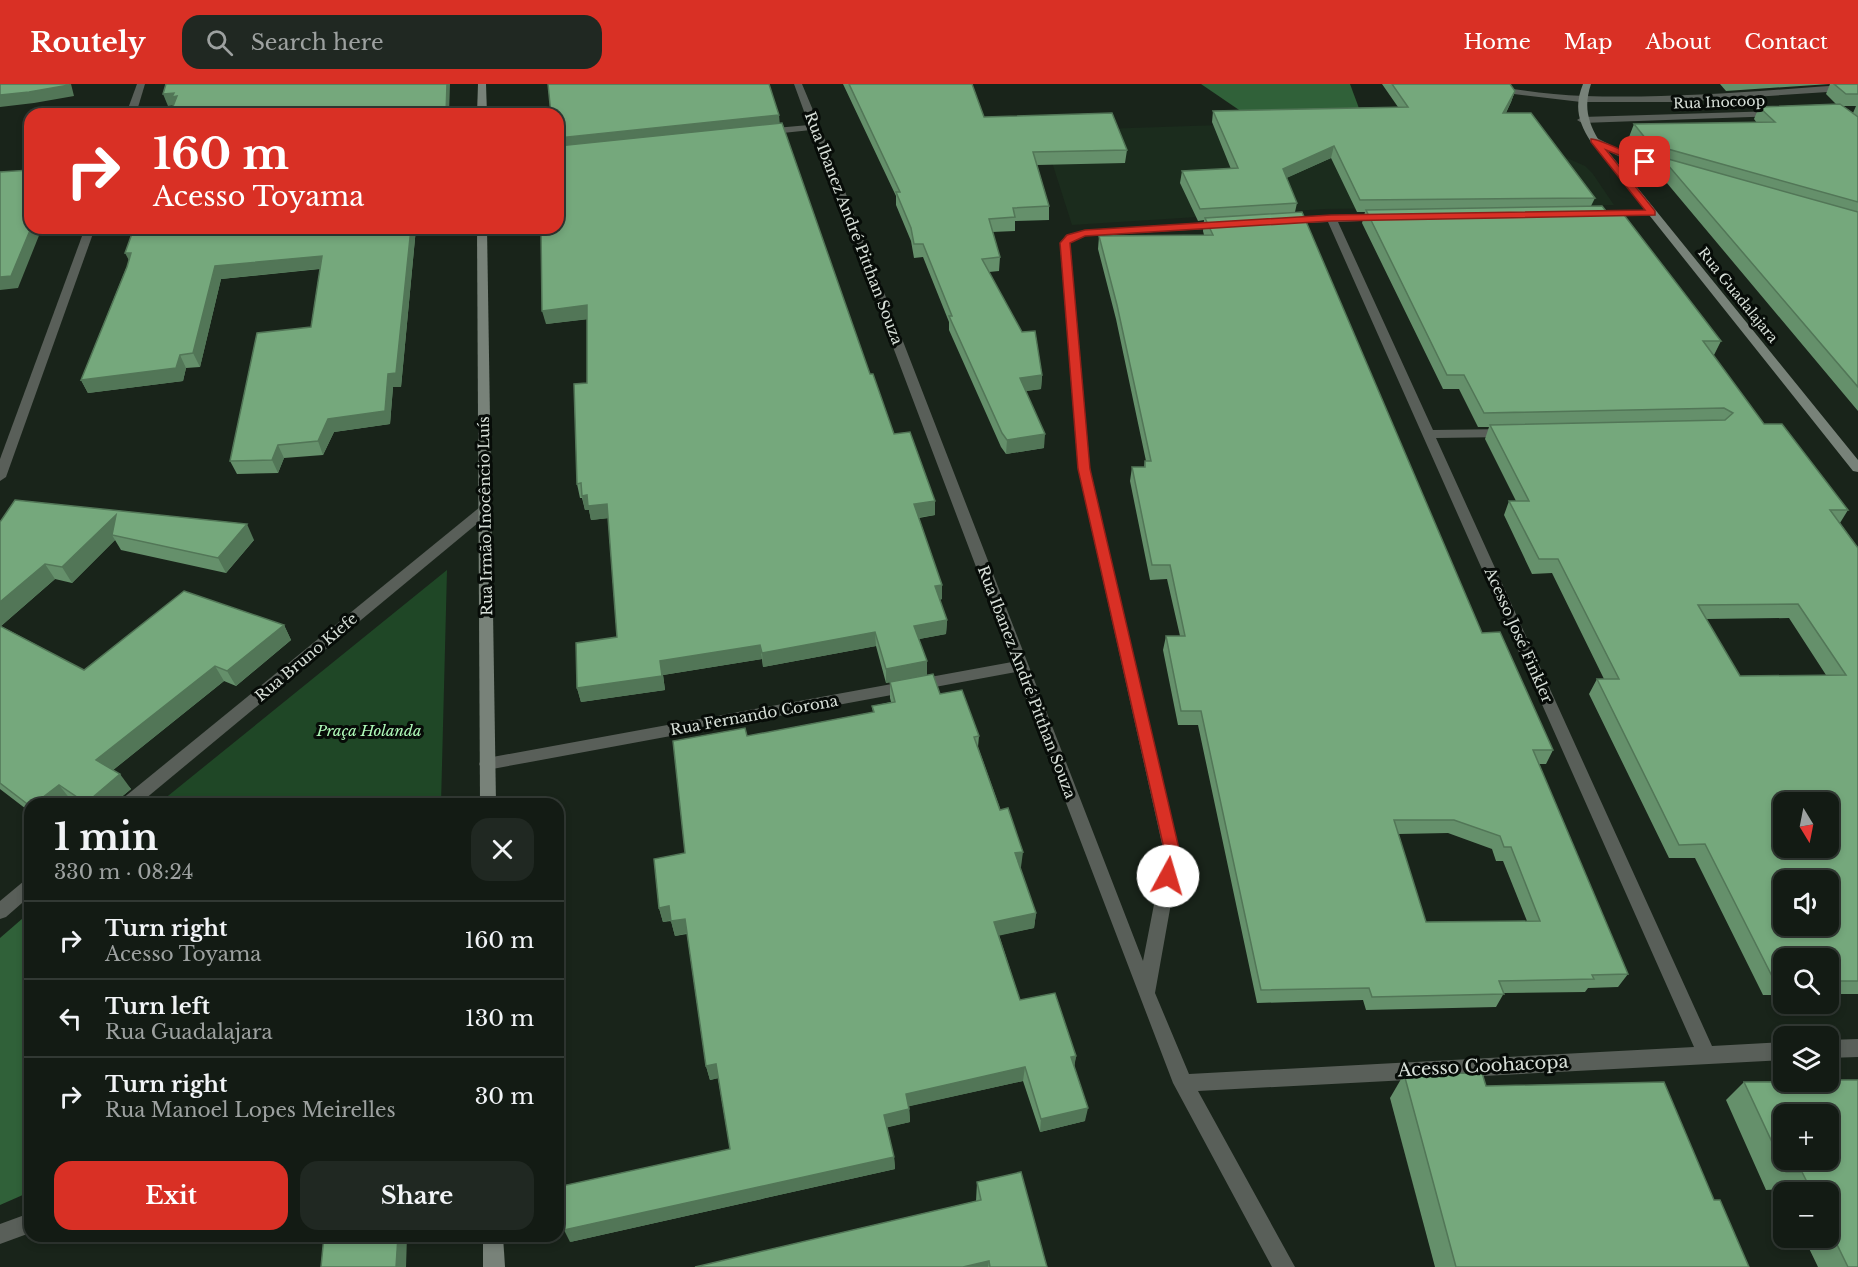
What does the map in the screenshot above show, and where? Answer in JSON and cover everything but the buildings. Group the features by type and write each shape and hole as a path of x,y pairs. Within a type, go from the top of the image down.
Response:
{"street":[{"path":"132,108 141,84"},
{"path":"482,84 482,108"},
{"name":"Rua Ibanez André Pitthan Souza","path":"798,84 1146,993 1183,1083 1284,1267"},
{"path":"1456,84 1581,99 1679,99 1858,87"},
{"path":"1581,120 1581,99 1587,84"},
{"path":"1813,90 1821,98"},
{"name":"Rua Inocoop","path":"1581,120 1790,113"},
{"name":"Rua Guadalajara","path":"1581,120 1594,140 1652,213 1858,468"},
{"path":"757,133 815,127"},
{"path":"1594,140 1625,156 1687,174"},
{"path":"1593,214 1652,213"},
{"path":"1273,222 1391,217"},
{"name":"Acesso José Finkler","path":"1331,218 1430,434 1706,1053"},
{"path":"1146,993 1172,853 1084,469 1065,243 1070,237 1085,233 1237,224"},
{"path":"0,477 88,234"},
{"name":"Rua Irmão Inocêncio Luís","path":"482,234 488,798"},
{"path":"1430,434 1525,432"},
{"name":"Rua Bruno Kiefe","path":"135,798 484,510"},
{"name":"Rua Fernando Corona","path":"487,764 1021,666"},
{"path":"0,912 24,891"},
{"path":"1839,1049 1858,1048"},
{"name":"Acesso Coohacopa","path":"1183,1083 1706,1053 1773,1051"},
{"path":"0,1234 24,1225"},
{"path":"494,1242 494,1267"}],"shaded area":[{"path":"1401,119 1549,150 1585,166 1614,205 1325,209 1072,225 1042,131"}],"green space":[{"path":"1201,84 1350,84 1360,111 1245,114"},
{"name":"Praça Holanda","path":"447,570 441,798 165,798"},
{"path":"24,917 24,1194 0,1205 0,938"}],"route":[{"path":"1168,876 1172,853 1084,469 1065,243 1067,240 1085,233 1331,218 1652,213 1594,140 1625,156 1645,162"}]}
